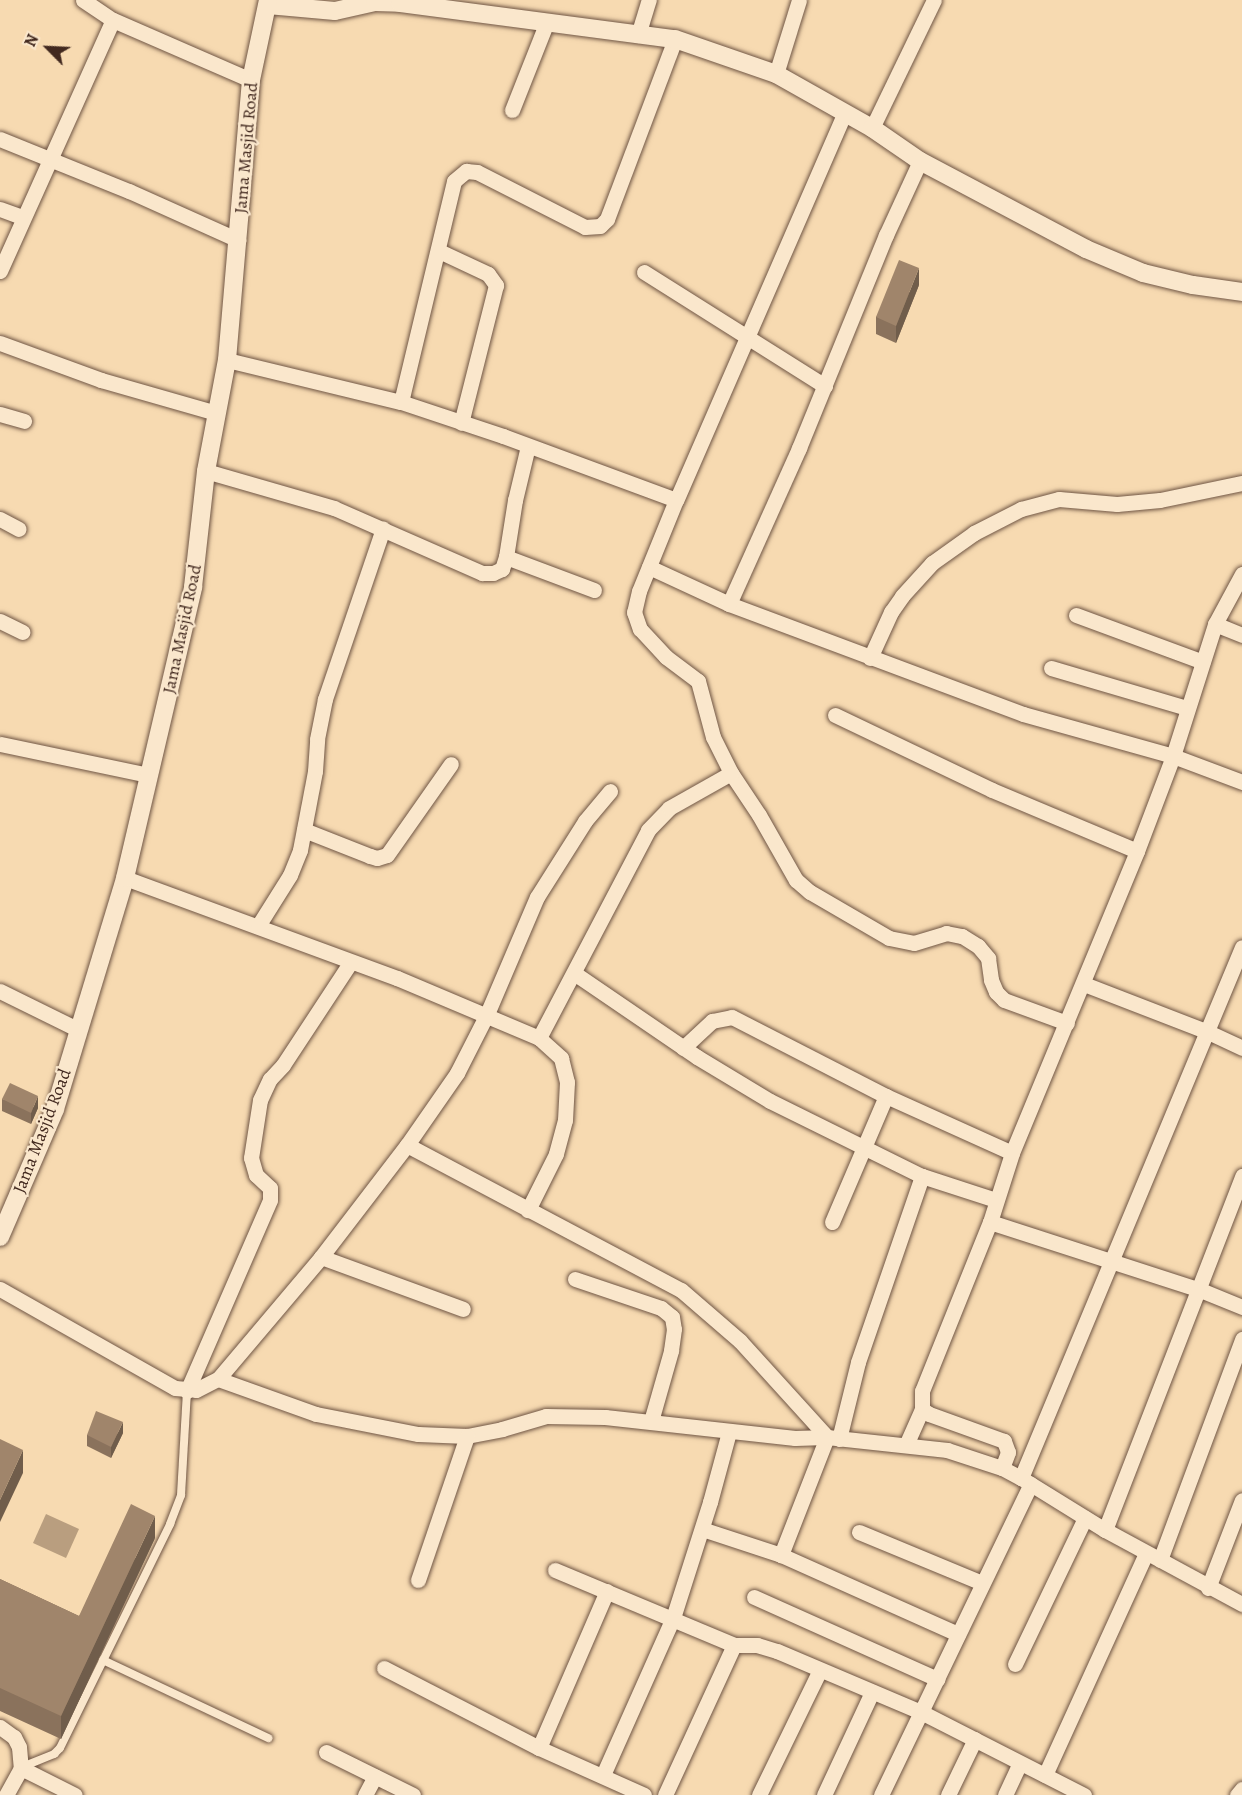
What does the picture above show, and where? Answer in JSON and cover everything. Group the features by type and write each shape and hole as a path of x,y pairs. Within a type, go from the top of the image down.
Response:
{"street":[{"path":"82,0 113,20 250,80"},
{"path":"638,36 650,0"},
{"path":"776,74 799,0"},
{"path":"872,128 934,0"},
{"path":"268,3 335,11 375,2 400,3 546,24 675,39 776,74 872,128 920,161 1086,249 1143,273 1193,285 1242,292"},
{"name":"Jama Masjid Road","path":"0,1237 55,1109 79,1030 124,878 193,587 206,471 227,360 250,80 268,3"},
{"path":"0,271 22,217 113,20"},
{"path":"512,110 546,24"},
{"path":"401,402 454,181 466,171 477,171 585,227 600,226 607,219 675,39"},
{"path":"845,112 676,500 634,612 640,629 666,657 698,681 713,737 796,880 810,892 889,938 914,943 946,933 962,936 978,946 988,958 991,980 996,992 1004,1000 1067,1023"},
{"path":"0,139 50,158 238,240"},
{"path":"729,604 825,386 886,235 920,161"},
{"path":"0,209 22,217"},
{"path":"439,250 488,274 496,285 461,423"},
{"path":"644,272 825,386"},
{"path":"0,343 101,380 216,413"},
{"path":"227,360 401,402 676,500"},
{"path":"0,414 24,421"},
{"path":"206,471 334,508 482,573 493,573 502,568 506,557 515,500 528,446"},
{"path":"870,658 891,612 902,596 932,563 974,533 1021,508 1059,499 1117,504 1160,500 1242,483"},
{"path":"0,519 20,529"},
{"path":"258,926 290,875 300,850 315,771 317,739 325,699 383,529"},
{"path":"506,557 594,590"},
{"path":"649,567 729,604 1023,714 1173,756 1242,782"},
{"path":"906,1445 922,1409 922,1391 990,1222 1012,1153 1084,984 1173,756 1215,624 1242,574"},
{"path":"1076,615 1203,662"},
{"path":"0,621 23,632"},
{"path":"1215,624 1242,635"},
{"path":"1051,668 1187,708"},
{"path":"835,715 992,790 1137,851"},
{"path":"0,744 150,775"},
{"path":"304,830 370,856 377,858 387,855 451,764"},
{"path":"539,1038 648,830 669,808 732,773"},
{"path":"0,1289 175,1388 187,1391 218,1379 321,1257 407,1145 458,1073 488,1014 537,897 585,820 610,791"},
{"path":"124,878 258,926 488,1014 539,1038 561,1058 567,1082 565,1120 556,1154 528,1210"},
{"path":"881,1795 982,1583 1026,1481 1111,1260 1242,947"},
{"path":"187,1391 270,1200 270,1188 256,1175 252,1158 260,1100 270,1079 283,1065 350,963"},
{"path":"574,973 683,1048 770,1101 922,1176 996,1200"},
{"path":"1084,984 1206,1031 1242,1048"},
{"path":"0,991 79,1030"},
{"path":"683,1048 712,1021 732,1017 886,1096 1012,1153"},
{"path":"832,1222 886,1096"},
{"path":"407,1145 681,1290 740,1341 833,1438"},
{"path":"781,1555 833,1438 922,1176"},
{"path":"1105,1530 1242,1176"},
{"path":"990,1222 1198,1289 1242,1307"},
{"path":"321,1257 463,1309"},
{"path":"575,1279 661,1308 672,1317 674,1329 671,1351 651,1421"},
{"path":"1045,1775 1153,1557 1242,1339"},
{"path":"218,1379 316,1414 418,1434 467,1436 502,1429 546,1416 651,1421 729,1432 795,1438 833,1438 947,1450 1002,1468 1105,1530 1208,1588 1242,1604"},
{"path":"922,1409 929,1414 1004,1441 1008,1452 1002,1468"},
{"path":"603,1775 673,1618 702,1528 729,1432"},
{"path":"418,1580 467,1436"},
{"path":"1208,1588 1242,1500"},
{"path":"1015,1664 1085,1518"},
{"path":"702,1528 781,1555 958,1634"},
{"path":"860,1532 982,1583"},
{"path":"555,1570 734,1645 777,1650 921,1712 1045,1775 1074,1793"},
{"path":"539,1748 607,1591"},
{"path":"754,1597 937,1679"},
{"path":"665,1795 734,1645"},
{"path":"384,1668 539,1748 644,1795"},
{"path":"759,1795 819,1670"},
{"path":"824,1795 872,1692"},
{"path":"0,1726 14,1737 19,1747 21,1768 6,1795"},
{"path":"948,1795 975,1740"},
{"path":"326,1752 413,1795"},
{"path":"1005,1795 1020,1763"},
{"path":"21,1768 75,1795"},
{"path":"366,1795 375,1776"},
{"path":"1237,1795 1242,1789"}],"lane":[{"path":"21,1768 54,1754 60,1748 170,1524 181,1496 187,1391"},
{"path":"103,1660 268,1738"}],"shaded area":[{"path":"46,1514 79,1529 66,1558 33,1543"}],"building":[{"path":"899,260 919,268 896,326 876,317"},
{"path":"10,1083 38,1096 31,1113 2,1099"},
{"path":"96,1411 123,1422 111,1447 87,1435"},
{"path":"0,1439 23,1450 0,1500"},
{"path":"131,1504 155,1516 61,1716 0,1688 0,1579 79,1616"}]}
